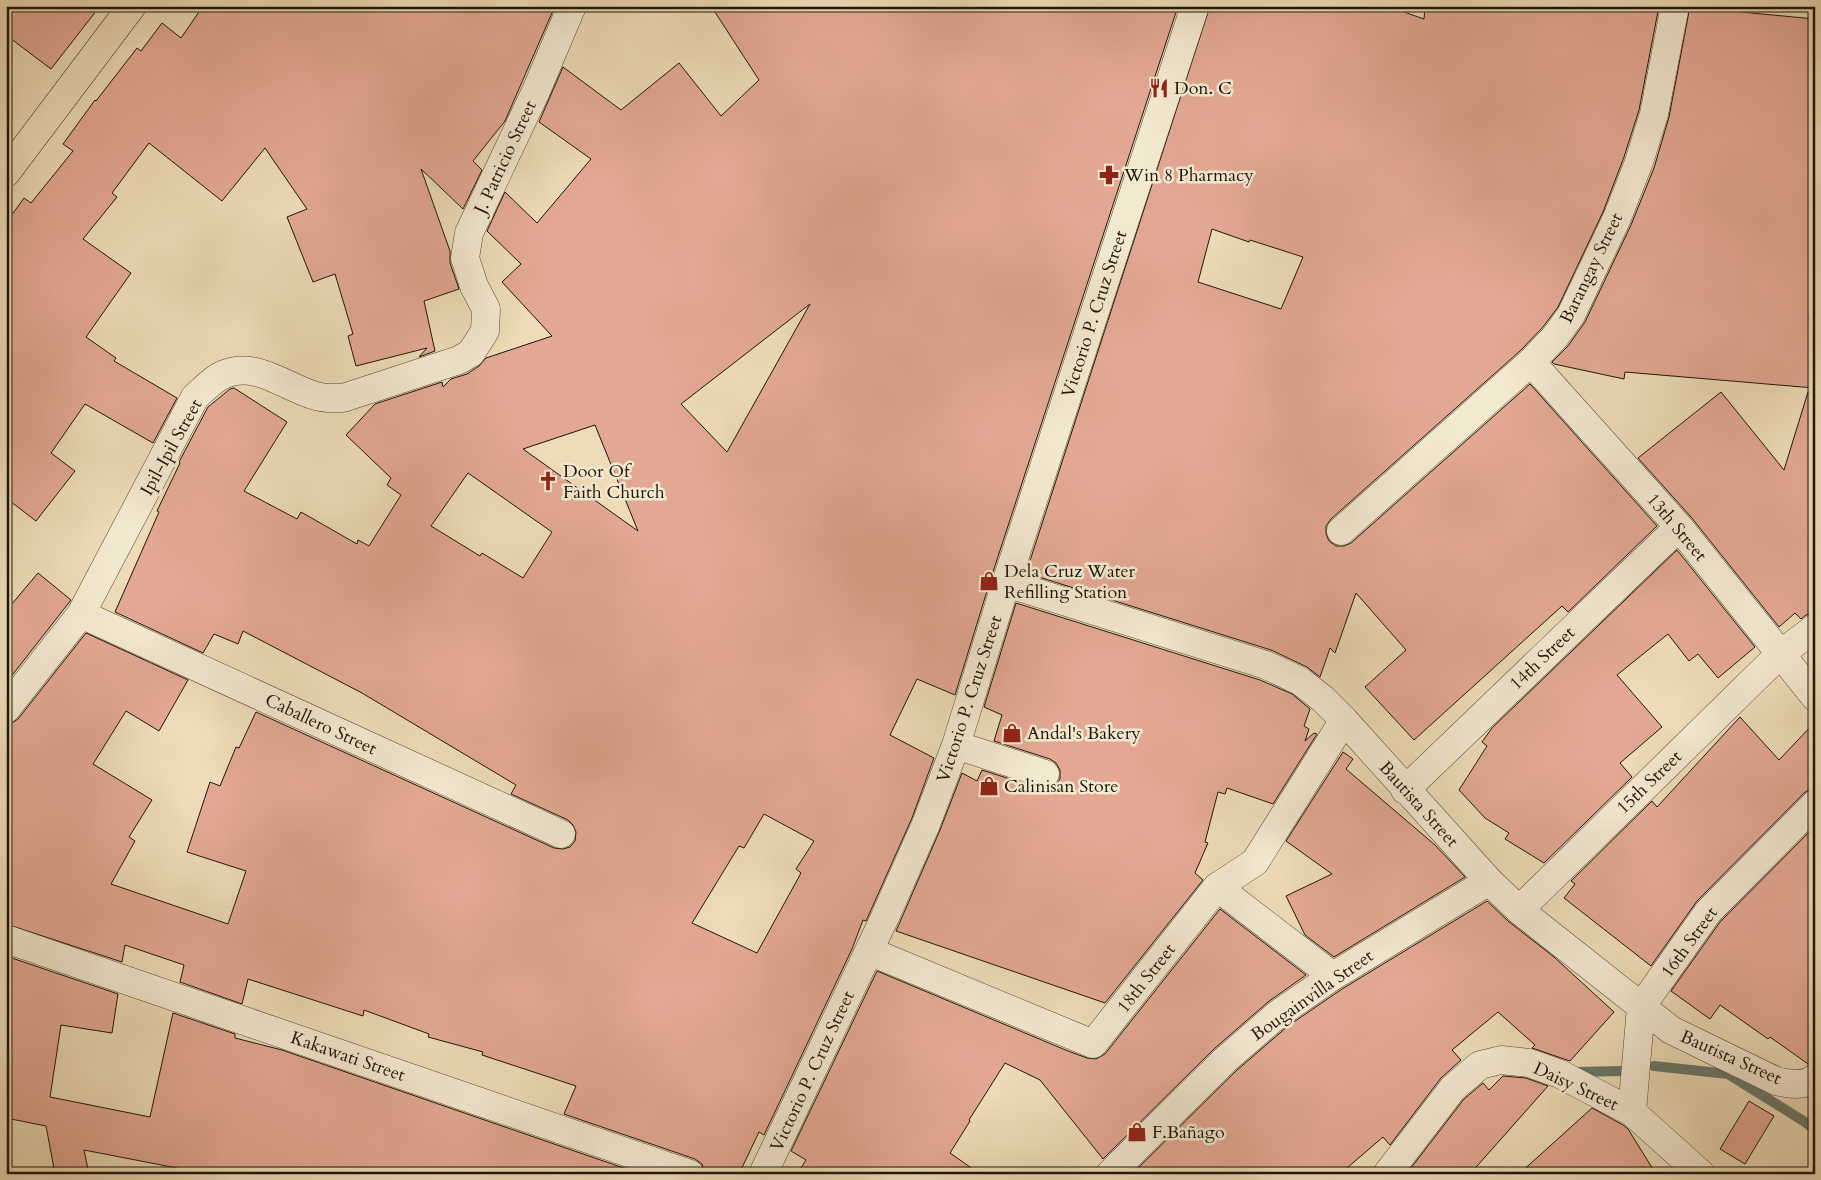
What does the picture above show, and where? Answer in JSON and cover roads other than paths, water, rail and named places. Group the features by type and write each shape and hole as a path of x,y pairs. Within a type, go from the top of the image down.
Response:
{"main road":[{"path":"6,173 132,6"}],"street":[{"name":"J. Patricio Street","path":"486,309 466,265 466,246 469,233 536,91 572,6"},
{"name":"Victorio P. Cruz Street","path":"763,1174 869,951 926,824 956,745 1006,583 1195,6"},
{"name":"Barangay Street","path":"1341,531 1531,362 1555,337 1570,315 1617,218 1639,162 1654,114 1675,6"},
{"name":"Ipil-Ipil Street","path":"6,709 81,614 195,397 224,374 243,369 260,372 315,396 343,398 459,360 471,353 485,331 486,309"},
{"name":"13th Street","path":"1531,362 1679,526 1815,697"},
{"name":"14th Street","path":"1405,790 1679,526"},
{"name":"Bautista Street","path":"1006,583 1266,665 1300,681 1323,699 1344,720 1405,790 1489,881 1640,1019 1671,1030 1776,1081 1794,1084 1808,1081"},
{"name":"Caballero Street","path":"81,614 561,834"},
{"name":"15th Street","path":"1519,910 1780,655 1815,628"},
{"name":"18th Street","path":"869,951 1093,1044 1217,887 1255,862 1344,720"},
{"path":"956,745 1045,774"},
{"name":"16th Street","path":"1640,1019 1708,912 1815,804"},
{"name":"Bougainvilla Street","path":"1110,1174 1225,1060 1278,1014 1333,976 1489,881"},
{"path":"1217,887 1333,976"},
{"name":"Kakawati Street","path":"6,939 690,1174"},
{"path":"1633,1106 1640,1019"},
{"name":"Daisy Street","path":"1387,1174 1453,1088 1480,1066 1501,1060 1530,1063 1633,1106 1701,1174"}],"waterway":[{"path":"1654,1066 1728,1074 1815,1130"},
{"path":"1574,1072 1623,1071"}],"place":[{"name":"Don. C","path":"1159,88"},
{"name":"Win 8 Pharmacy","path":"1109,175"},
{"name":"Door Of Faith Church","path":"548,481"},
{"name":"Dela Cruz Water Refilling Station","path":"989,581"},
{"name":"Andal's Bakery","path":"1012,733"},
{"name":"Calinisan Store","path":"989,786"},
{"name":"F.Bañago","path":"1137,1132"}]}
